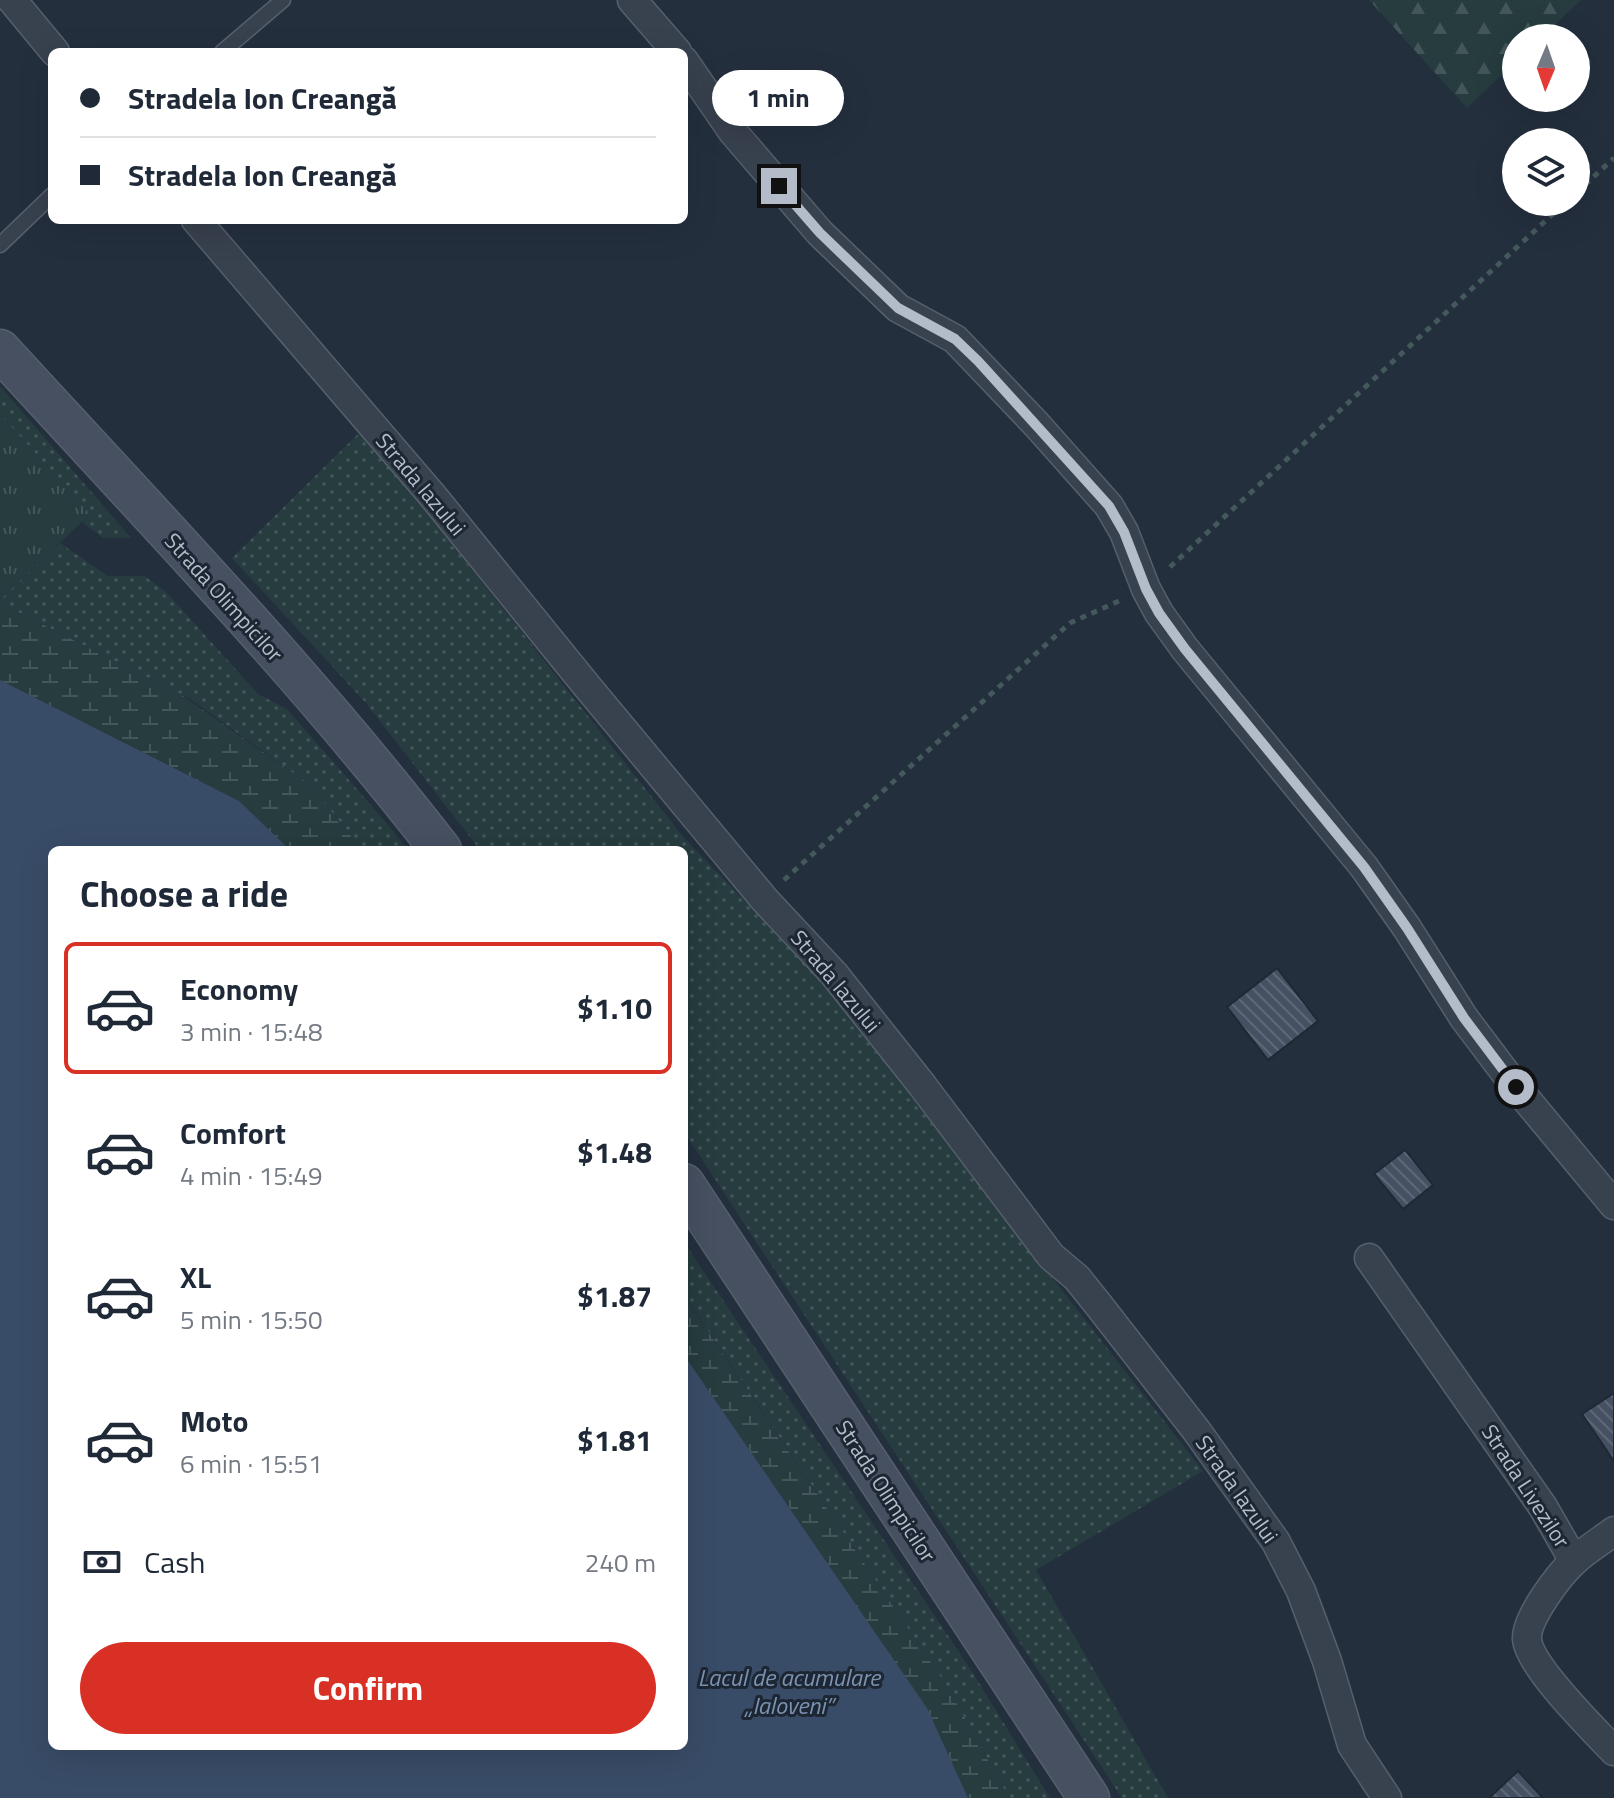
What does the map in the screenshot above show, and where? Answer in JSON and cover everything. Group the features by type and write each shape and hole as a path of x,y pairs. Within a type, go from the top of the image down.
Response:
{"main road":[{"name":"Strada Olimpicilor","path":"0,350 386,778 438,846"},
{"name":"Strada Olimpicilor","path":"688,1190 1089,1798"}],"street":[{"path":"12,0 52,48"},
{"path":"632,0 674,48"},
{"path":"688,67 733,132 820,233 898,308 955,339 1109,506 1124,532 1146,589 1185,649 1364,867 1464,1018 1516,1087 1614,1205"},
{"name":"Strada Iazului","path":"199,224 432,495 764,899 834,974 1051,1256 1077,1278 1196,1430 1276,1542 1301,1591 1327,1661 1352,1745 1387,1798"},
{"name":"Strada Livezilor","path":"1369,1258 1543,1507 1574,1561 1531,1620 1527,1640 1537,1662 1564,1697 1614,1751"},
{"path":"1574,1561 1614,1531"}],"lane":[{"path":"227,48 283,0"},
{"path":"0,245 48,199"}],"path":[{"path":"1590,180 1614,158"},
{"path":"764,899 1070,623 1146,589 1551,216"}],"green space":[{"path":"1369,0 1581,0 1556,24 1502,24 1502,74 1467,108"},
{"path":"0,386 131,538 103,538 82,522 90,514 0,414"},
{"path":"0,414 90,514 0,600"},
{"path":"362,430 685,839 816,975 1203,1471 1036,1570 1168,1798 1122,1798 688,1138 688,846 477,846 366,703 232,558"},
{"path":"60,543 108,576 145,576 167,593 258,694 287,709 405,846 359,846 310,785 190,699 0,603"},
{"path":"0,603 180,694 310,785 359,846 266,846 0,704"},
{"path":"688,1248 971,1670 1050,1798 1009,1798 948,1688 688,1301"},
{"path":"688,1302 948,1688 1009,1798 943,1798 688,1380"}],"water":[{"name":"Lacul de acumulare „Ialoveni”","path":"0,680 239,801 286,846 48,846 48,1750 688,1750 688,1361 927,1708 968,1798 0,1798"}],"building":[{"path":"1277,968 1318,1021 1268,1060 1227,1007"},
{"path":"1405,1150 1433,1185 1403,1209 1374,1174"},
{"path":"1614,1393 1614,1461 1582,1414"},
{"path":"1518,1771 1543,1798 1489,1798"}],"route":[{"path":"779,186 820,233 898,308 955,339 978,361 1109,506 1124,532 1146,589 1159,613 1364,867 1464,1018 1516,1087"}]}
